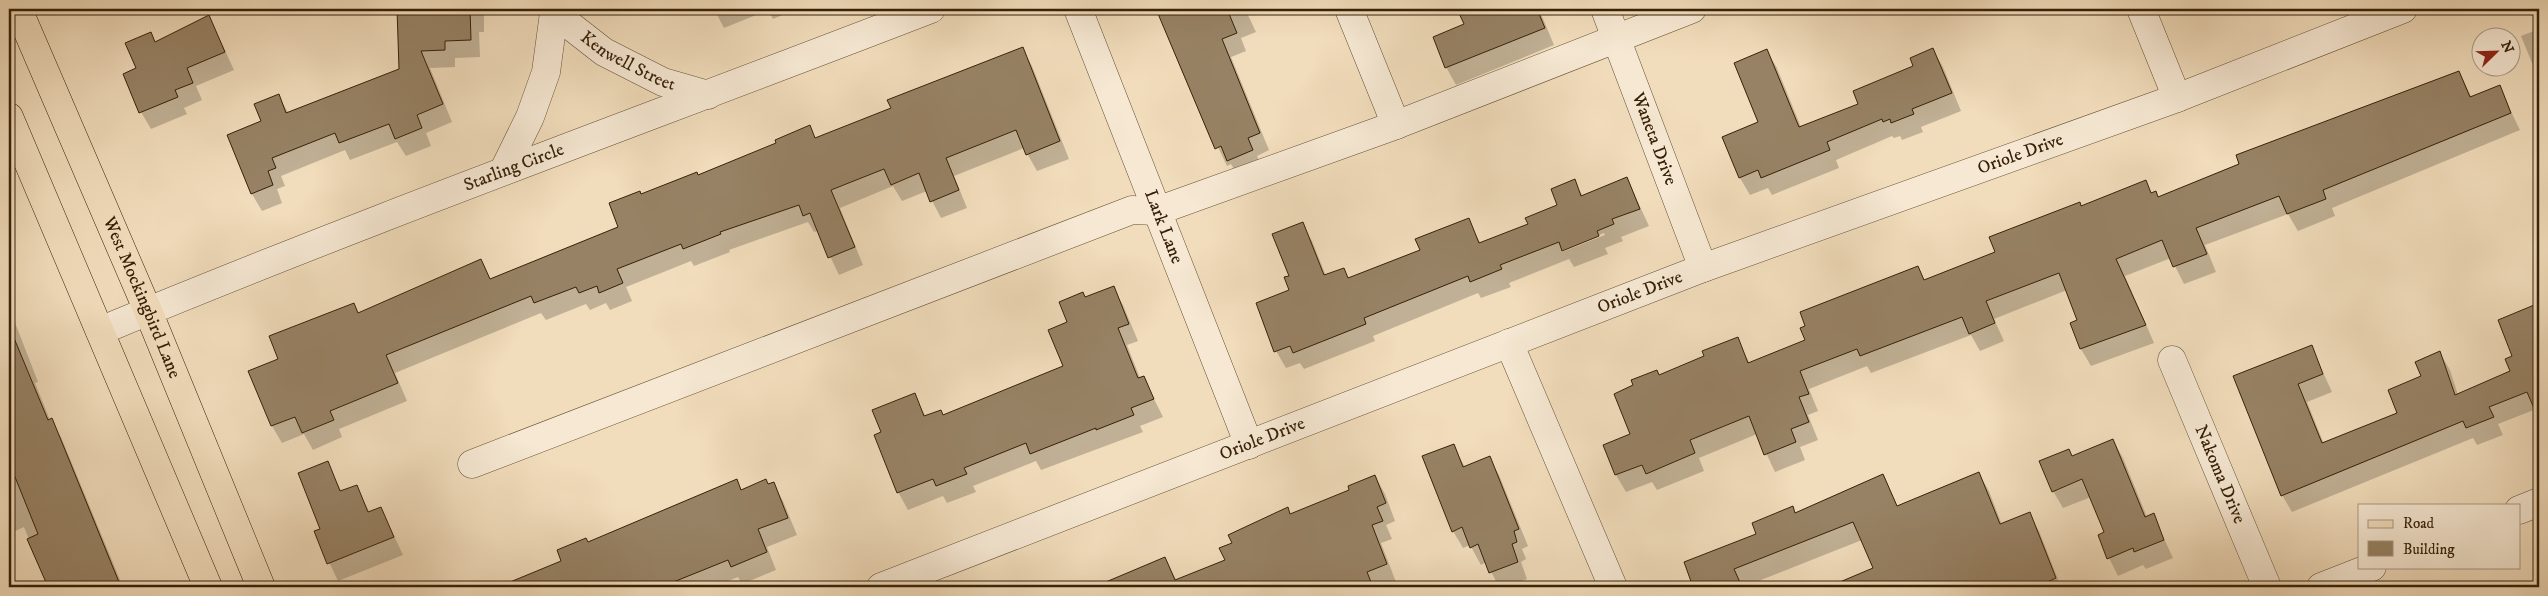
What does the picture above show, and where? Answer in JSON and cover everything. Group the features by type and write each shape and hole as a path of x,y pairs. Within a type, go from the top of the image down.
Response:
{"main road":[{"name":"West Mockingbird Lane","path":"15,11 148,311 261,587"},
{"path":"9,116 208,587"}],"street":[{"name":"Starling Circle","path":"100,331 504,170 708,95 931,9"},
{"name":"Lark Lane","path":"1078,9 1249,445"},
{"path":"1349,9 1396,125"},
{"name":"Waneta Drive","path":"1605,9 1703,268"},
{"path":"472,464 1132,210 1157,210 1396,125 1692,9"},
{"path":"2141,9 2177,98"},
{"name":"Oriole Drive","path":"881,587 1703,268 2177,98 2403,9"},
{"name":"Kenwell Street","path":"553,11 604,52 664,82 708,95"},
{"name":"Kenwell Street","path":"504,170 530,117 546,72 553,11"},
{"path":"1509,343 1613,587"},
{"name":"Nakoma Drive","path":"2172,360 2267,587"},
{"path":"2520,510 2539,502"},
{"path":"2321,587 2369,568"}],"building":[{"path":"397,9 470,9 471,40 445,41 445,50 421,51 443,104 417,115 422,128 395,139 389,124 339,143 335,133 272,158 276,168 268,171 273,185 251,194 227,135 261,121 254,104 279,94 286,113 399,69"},
{"path":"1156,9 1227,9 1237,33 1222,39 1260,133 1248,138 1253,150 1227,161 1221,146 1215,149"},
{"path":"1457,9 1537,9 1545,28 1445,68 1433,37 1464,24"},
{"path":"209,15 225,52 187,68 193,83 175,90 178,97 139,113 123,74 136,68 125,43 151,32 155,42"},
{"path":"1023,47 1060,141 1026,155 1016,130 946,158 959,190 930,202 919,173 891,185 884,169 831,190 855,247 828,258 810,213 803,216 799,205 720,232 721,234 683,249 681,244 617,269 623,283 599,293 597,286 579,293 576,287 534,303 531,296 386,355 398,383 330,411 334,420 302,433 295,417 271,426 248,371 278,359 269,336 354,303 358,313 481,259 490,279 618,227 609,203 640,191 641,194 697,172 698,175 776,143 775,140 810,125 815,138 891,108 887,100"},
{"path":"1933,48 1952,93 1912,109 1914,114 1891,123 1890,119 1883,122 1882,119 1827,142 1830,150 1761,178 1758,170 1739,178 1722,137 1758,122 1734,63 1767,49 1799,127 1858,104 1853,91 1913,66 1910,58"},
{"path":"2459,71 2470,97 2500,85 2511,113 2323,190 2326,199 2287,214 2279,196 2196,228 2207,254 2173,267 2162,240 2116,259 2146,325 2080,349 2070,323 2077,320 2059,273 1986,301 1995,323 1969,334 1962,317 1860,356 1857,349 1800,371 1809,394 1799,397 1809,422 1791,429 1796,442 1764,455 1749,416 1690,440 1695,453 1646,474 1642,465 1615,475 1603,445 1630,434 1614,394 1633,385 1631,380 1657,370 1659,375 1704,356 1702,351 1738,337 1748,363 1805,340 1800,328 1805,326 1800,312 1918,266 1924,280 1995,252 1989,237 2080,202 2081,206 2146,180 2151,193 2156,191 2158,197 2239,164 2236,155"},
{"path":"1627,177 1640,209 1612,219 1614,224 1597,231 1599,236 1562,251 1559,242 1500,265 1502,269 1470,282 1468,276 1364,318 1366,324 1293,353 1290,346 1274,352 1256,303 1289,290 1284,277 1289,276 1272,234 1303,222 1324,275 1344,268 1348,278 1420,250 1415,239 1469,218 1479,243 1528,224 1525,218 1557,205 1551,189 1575,179 1581,196"},
{"path":"1114,286 1129,324 1118,328 1138,378 1144,376 1154,399 1131,408 1134,415 1096,430 1096,428 1030,454 1026,443 964,468 967,474 936,486 933,479 897,493 874,435 881,432 872,410 915,393 924,416 941,410 943,415 1063,366 1048,330 1067,322 1059,302 1083,292 1085,297"},
{"path":"2539,303 2539,420 2527,392 2489,407 2494,417 2466,428 2463,421 2281,496 2233,376 2312,345 2323,374 2298,384 2322,443 2397,413 2388,390 2421,376 2415,362 2440,351 2455,395 2510,371 2505,359 2512,356 2498,320"},
{"path":"9,326 48,420 52,418 121,587 48,587 27,539 38,534 9,462"},
{"path":"2113,439 2145,517 2154,513 2164,540 2134,552 2133,548 2107,559 2098,535 2104,532 2082,479 2052,492 2039,461 2069,449 2072,456"},
{"path":"1454,444 1463,467 1490,456 1519,529 1514,531 1517,542 1512,544 1518,562 1489,573 1478,544 1470,548 1462,527 1452,532 1422,456"},
{"path":"328,461 340,491 357,485 368,512 381,507 394,537 327,564 314,531 320,529 298,473"},
{"path":"1979,472 2000,524 2030,512 2056,578 2036,587 1828,587 1873,568 1853,522 1734,569 1742,587 1693,587 1684,562 1756,534 1752,523 1793,506 1795,513 1883,474 1897,506"},
{"path":"1375,475 1386,503 1377,507 1383,521 1372,525 1387,564 1367,572 1373,587 1094,587 1165,557 1175,580 1225,560 1219,548 1232,543 1228,535 1288,507 1290,514 1349,490 1348,486"},
{"path":"737,479 741,490 766,479 768,484 774,482 788,518 758,529 767,552 731,567 728,560 661,587 498,587 561,561 557,550 586,538 588,542"}]}
